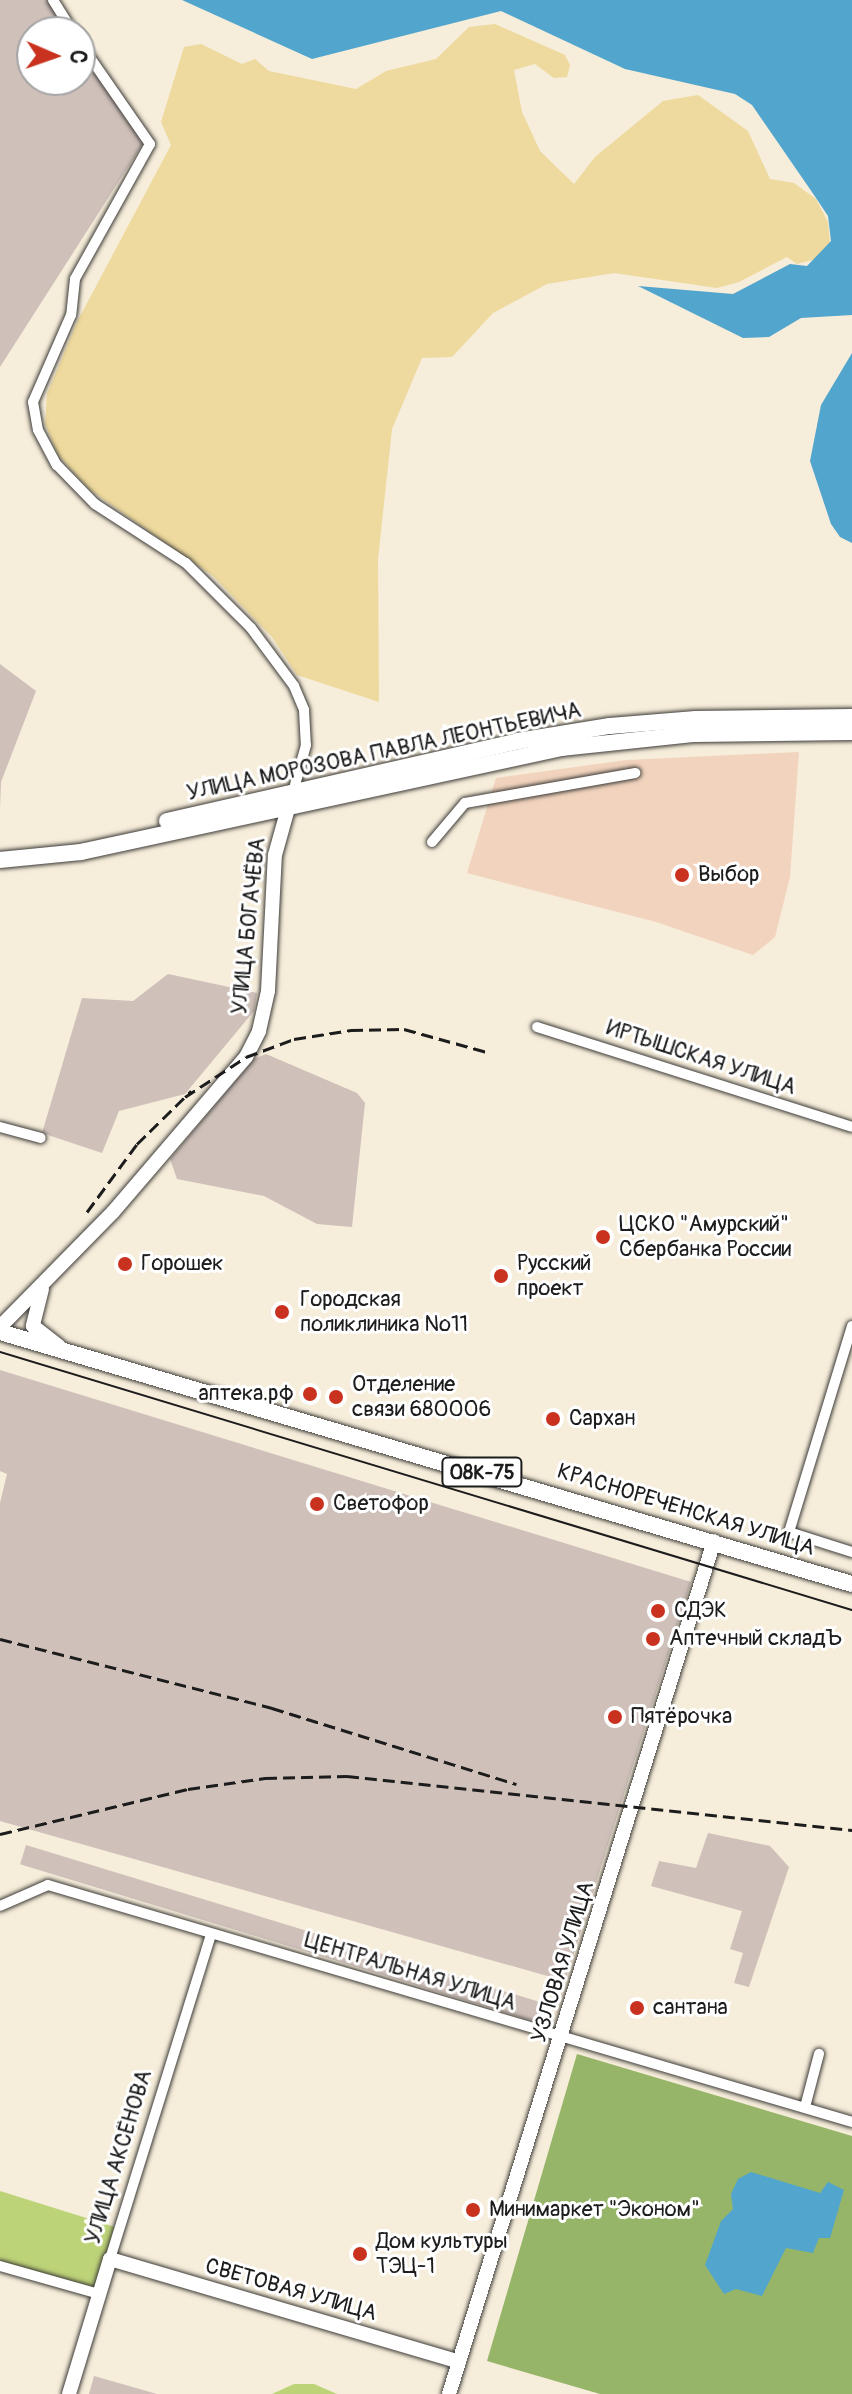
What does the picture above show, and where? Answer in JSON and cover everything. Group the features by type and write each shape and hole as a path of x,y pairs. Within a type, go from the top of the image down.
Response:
{"main road":[{"name":"УЛИЦА МОРОЗОВА ПАВЛА ЛЕОНТЬЕВИЧА","path":"0,860 81,852 518,741 610,726 696,719 852,717"},
{"name":"УЛИЦА МОРОЗОВА ПАВЛА ЛЕОНТЬЕВИЧА","path":"291,798 561,748 695,734 852,732"},
{"name":"КРАСНОРЕЧЕНСКАЯ УЛИЦА","path":"0,1330 71,1354 852,1584"}],"street":[{"name":"УЛИЦА БОГАЧЁВА","path":"0,1330 233,1077 258,1035 268,991 275,855 306,745 304,710 294,686 251,628 186,563 95,504 57,465 38,430 33,402 71,315 75,279 150,144 96,66"},
{"path":"432,842 465,803 635,773"},
{"name":"ИРТЫШСКАЯ УЛИЦА","path":"537,1027 852,1127"},
{"path":"0,1127 41,1138"},
{"path":"43,1285 33,1326 71,1354"},
{"path":"852,1326 789,1532 852,1552"},
{"name":"УЗЛОВАЯ УЛИЦА","path":"449,2394 562,2039 714,1541"},
{"name":"ЦЕНТРАЛЬНАЯ УЛИЦА","path":"0,1906 48,1885 852,2122"},
{"name":"УЛИЦА АКСЁНОВА","path":"69,2394 211,1934"},
{"path":"805,2107 819,2054"},
{"name":"СВЕТОВАЯ УЛИЦА","path":"110,2259 459,2362"},
{"path":"0,2266 99,2294"}],"shaded area":[{"path":"0,0 53,0 63,16 16,16 16,96 96,96 96,68 144,142 0,367"},
{"path":"0,664 36,691 1,782 0,809"},
{"path":"799,752 790,877 775,937 753,955 656,922 467,873 496,778 626,760"},
{"path":"168,974 257,993 254,1011 185,1094 119,1111 102,1153 42,1133 82,998 133,1001"},
{"path":"266,1054 357,1093 365,1103 352,1227 317,1224 264,1196 177,1179 170,1159 254,1059"},
{"path":"0,1370 691,1582 565,1981 0,1821 0,1503 7,1474 0,1471"},
{"path":"708,1833 770,1846 789,1867 749,1987 734,1983 743,1953 730,1949 742,1911 651,1886 659,1861 696,1868"},
{"path":"26,1845 546,2004 540,2023 20,1864"},
{"path":"94,2376 157,2394 89,2394"}],"green space":[{"path":"577,2054 852,2136 852,2394 600,2394 487,2361"},
{"path":"0,2191 115,2227 95,2289 0,2261"},
{"path":"294,2384 314,2384 337,2394 272,2394"}],"sand":[{"path":"495,24 565,55 570,65 567,77 554,78 535,64 514,70 522,112 540,151 574,184 595,157 663,101 698,95 748,131 770,179 794,183 816,199 828,222 830,243 816,259 797,264 787,257 739,282 717,288 614,273 547,284 493,313 452,357 422,358 392,429 378,559 379,702 297,675 272,637 213,576 90,490 58,455 45,424 47,394 77,322 171,145 161,122 184,47 201,44 242,64 255,59 269,71 356,89 386,71 436,59 469,27"}],"water":[{"path":"182,0 852,0 852,315 801,318 769,337 743,338 638,286 733,294 790,264 807,266 831,241 828,216 752,105 735,94 625,69 501,11 312,59"},
{"path":"852,353 852,543 840,537 831,524 810,461 821,405"},
{"path":"751,2172 820,2193 828,2182 844,2190 830,2238 819,2238 813,2253 786,2248 762,2296 736,2289 724,2294 705,2265 721,2221 733,2209 731,2194 738,2179"}],"tram line":[{"path":"0,1352 852,1610"}],"railway":[{"path":"185,1097 246,1057 294,1039 351,1030 404,1029 487,1052"},
{"path":"87,1212 137,1144 191,1091"},
{"path":"0,1639 272,1708 516,1784"},
{"path":"0,1834 188,1789 265,1778 347,1776 852,1830"}],"place":[{"name":"Выбор","path":"682,875"},
{"name":"ЦСКО \"Амурский\" Сбербанка России","path":"603,1237"},
{"name":"Горошек","path":"125,1264"},
{"name":"Русский проект","path":"501,1276"},
{"name":"Городская поликлиника №11","path":"282,1312"},
{"name":"аптека.рф","path":"310,1394"},
{"name":"Отделение связи 680006","path":"336,1397"},
{"name":"Сархан","path":"553,1419"},
{"name":"Светофор","path":"317,1504"},
{"name":"СДЭК","path":"658,1611"},
{"name":"Аптечный складЪ","path":"653,1639"},
{"name":"Пятёрочка","path":"615,1717"},
{"name":"сантана","path":"637,2008"},
{"name":"Минимаркет \"Эконом\"","path":"473,2210"},
{"name":"Дом культуры ТЭЦ-1","path":"360,2254"}]}
